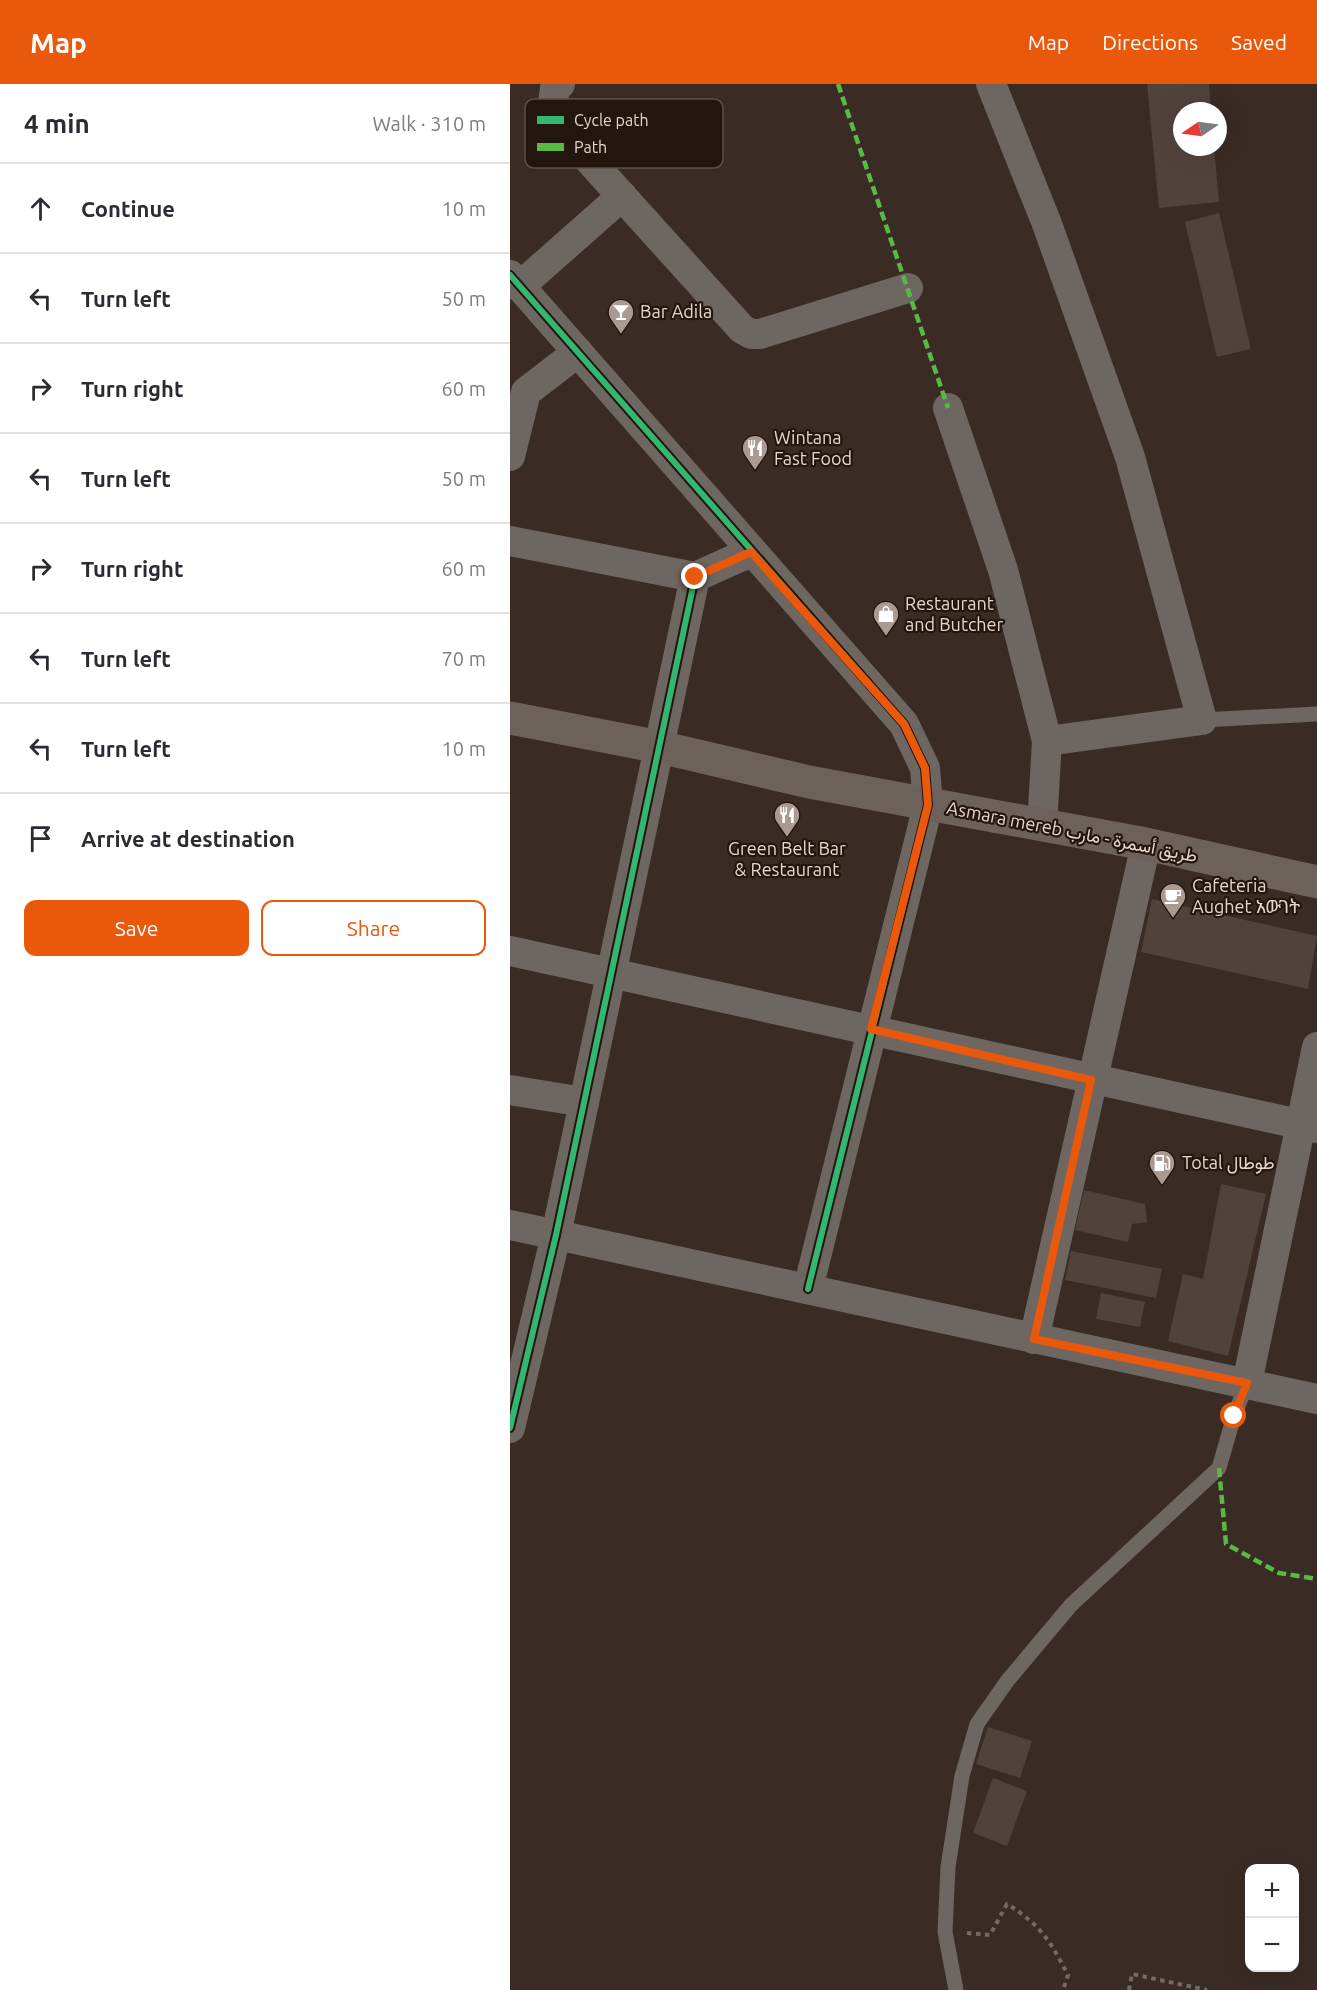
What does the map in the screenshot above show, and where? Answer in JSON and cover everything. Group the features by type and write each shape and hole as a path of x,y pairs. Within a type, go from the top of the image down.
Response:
{"highway":[{"name":"Asmara mereb طريق أسمرة - مارب","path":"510,718 660,747 809,782 1146,844 1317,882"}],"street":[{"path":"554,99 555,88 560,84"},
{"path":"992,84 1047,224 1130,457 1203,720 1047,741"},
{"path":"597,168 742,329 751,334 760,334 908,288"},
{"path":"622,196 515,281 904,724 925,768 928,805 808,1289"},
{"path":"510,456 518,390 578,352"},
{"path":"948,408 1003,570 1047,741 1042,826"},
{"path":"510,541 695,577 751,552"},
{"path":"511,1418 556,1234 695,577"},
{"path":"1034,1339 1146,844"},
{"path":"510,951 1309,1127"},
{"path":"1247,1383 1309,1127 1317,1047"},
{"path":"510,1090 584,1102"},
{"path":"510,1225 1317,1399"}],"lane":[{"path":"1203,720 1317,714"},
{"path":"956,1990 945,1932 948,1866 962,1776 977,1724 1008,1680 1071,1605 1219,1468 1234,1416 1247,1383"}],"path":[{"path":"945,1932 990,1935 1007,1904 1032,1920 1053,1948 1068,1975 1063,1990"},
{"path":"1129,1990 1132,1974 1207,1990"}],"building":[{"path":"1147,84 1209,84 1210,102 1173,102 1173,156 1215,156 1219,202 1159,208"},
{"path":"1219,213 1251,349 1217,357 1185,222"},
{"path":"1152,899 1317,936 1308,989 1141,952"},
{"path":"1221,1184 1266,1194 1228,1356 1168,1341 1183,1274 1203,1279"},
{"path":"1084,1190 1145,1204 1147,1222 1132,1224 1128,1242 1075,1230"},
{"path":"1071,1251 1162,1269 1156,1298 1065,1280"},
{"path":"1101,1293 1145,1302 1140,1327 1096,1319"},
{"path":"988,1727 1032,1741 1020,1778 976,1764"},
{"path":"993,1778 1027,1791 1007,1846 973,1833"}],"marked path":[{"path":"838,84 948,408"},
{"path":"1219,1468 1226,1544 1279,1573 1317,1579"}],"cycle path":[{"path":"510,275 904,724 925,768 928,805 808,1289"},
{"path":"510,1428 556,1235 695,577"}],"place":[{"name":"Bar Adila","path":"621,335"},
{"name":"Wintana Fast Food","path":"755,471"},
{"name":"Restaurant and Butcher","path":"886,637"},
{"name":"Green Belt Bar & Restaurant","path":"787,838"},
{"name":"Cafeteria Aughet አውገት","path":"1173,919"},
{"name":"Total طوطال","path":"1162,1186"}],"route":[{"path":"695,577 751,552 904,724 925,768 928,805 871,1029 1091,1080 1034,1339 1247,1383 1234,1416"}]}
